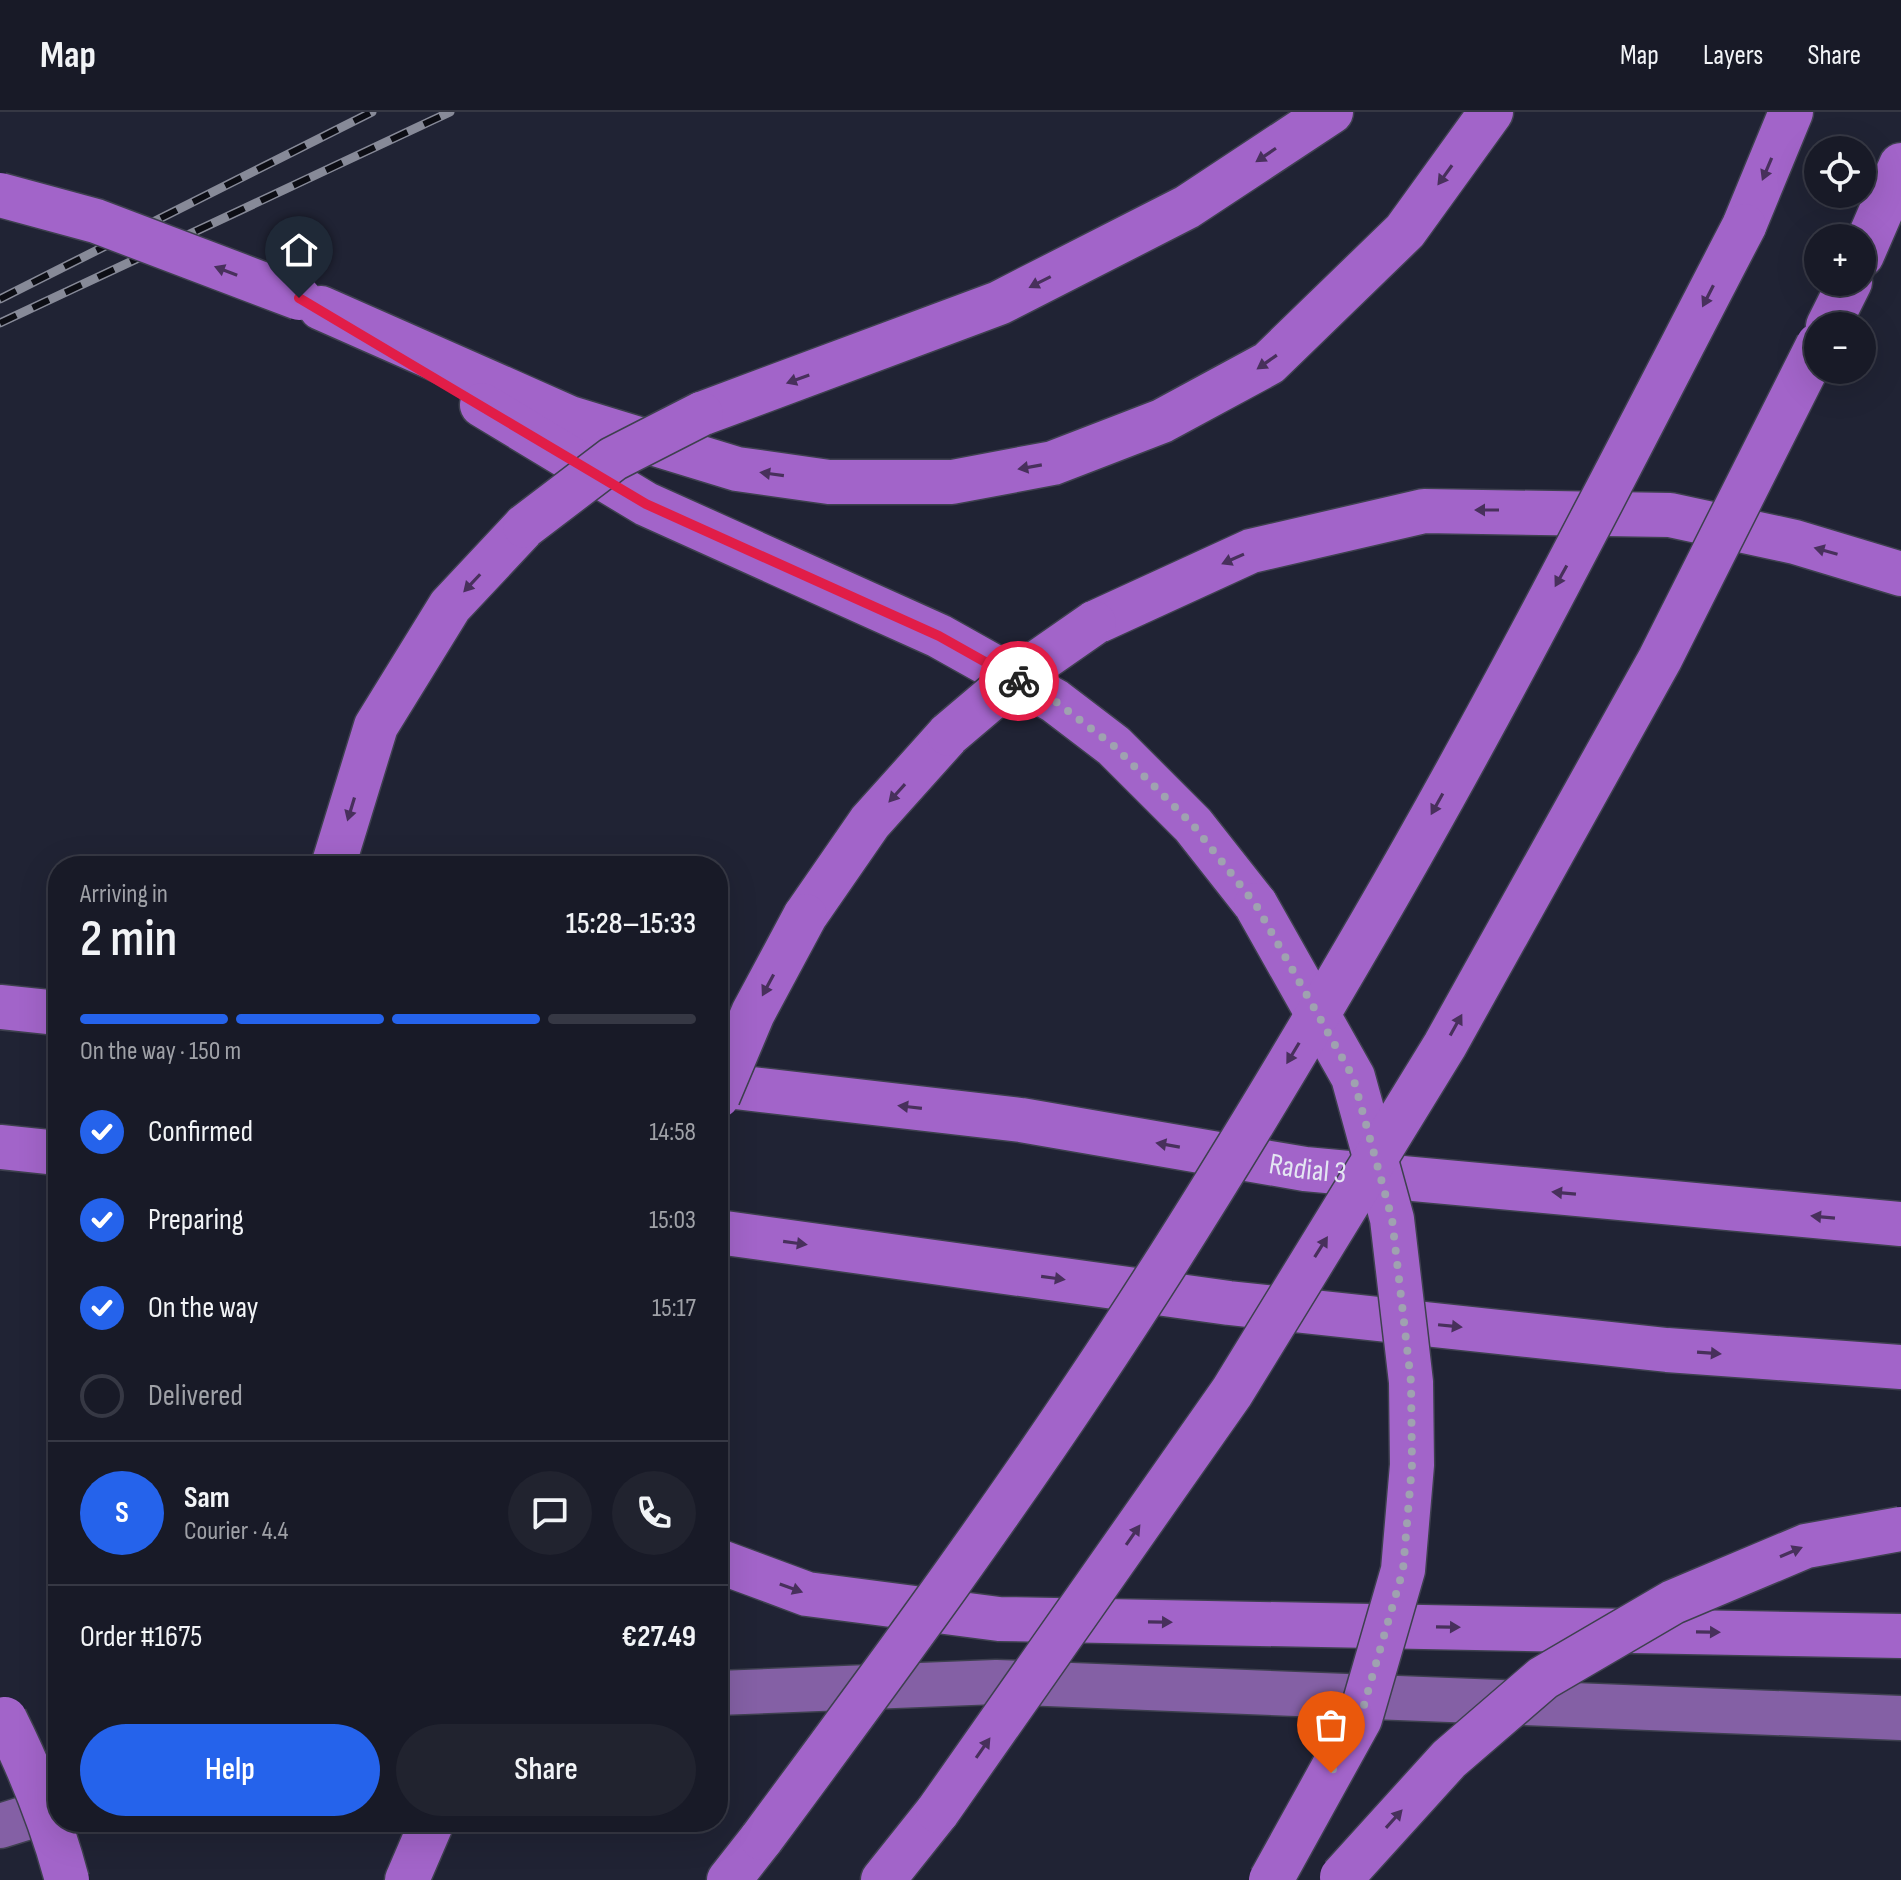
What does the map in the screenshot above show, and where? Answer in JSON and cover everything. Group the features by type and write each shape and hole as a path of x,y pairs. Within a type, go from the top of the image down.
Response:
{"highway":[{"path":"336,856 376,726 450,606 525,526 613,459 701,414 999,303 1187,207 1331,112"},
{"path":"0,195 96,221 310,303 570,418 737,469 829,482 952,482 1053,463 1162,421 1269,363 1405,231 1491,112"},
{"path":"729,1880 919,1627 1080,1394 1374,920 1588,526 1744,226 1791,112"},
{"path":"1875,224 1901,165"},
{"path":"310,303 646,504 939,636 1055,701 1114,746 1193,825 1256,905 1353,1077 1392,1219 1411,1382 1412,1465 1403,1570 1360,1719 1271,1880"},
{"path":"883,1880 938,1811 1232,1392 1445,1045 1660,659 1804,373"},
{"path":"728,1072 753,1013 805,916 870,822 949,734 1015,678 1094,623 1251,551 1424,511 1670,515 1795,542 1901,574"},
{"path":"0,1007 48,1012"},
{"name":"Radial 3","path":"728,1086 1021,1120 1305,1169 1901,1224"},
{"path":"0,1147 48,1152"},
{"path":"728,1233 1229,1303 1667,1350 1901,1367"},
{"path":"1341,1879 1449,1759 1543,1678 1673,1602 1806,1546 1901,1529"},
{"path":"728,1565 807,1594 999,1619 1901,1636"},
{"path":"2,1715 32,1773 48,1814"},
{"path":"55,1832 67,1880"},
{"path":"407,1880 428,1832"}],"main road":[{"path":"728,1693 996,1682 1901,1718"},
{"path":"0,1826 48,1811"}],"railway":[{"path":"0,299 372,112"},
{"path":"0,323 450,112"}],"way so far":[{"path":"1019,681 1055,701 1114,746 1193,825 1256,905 1353,1077 1392,1219 1411,1382 1412,1465 1403,1570 1360,1719 1331,1773"}],"route":[{"path":"299,298 321,308 646,504 939,636 1019,681"}]}
